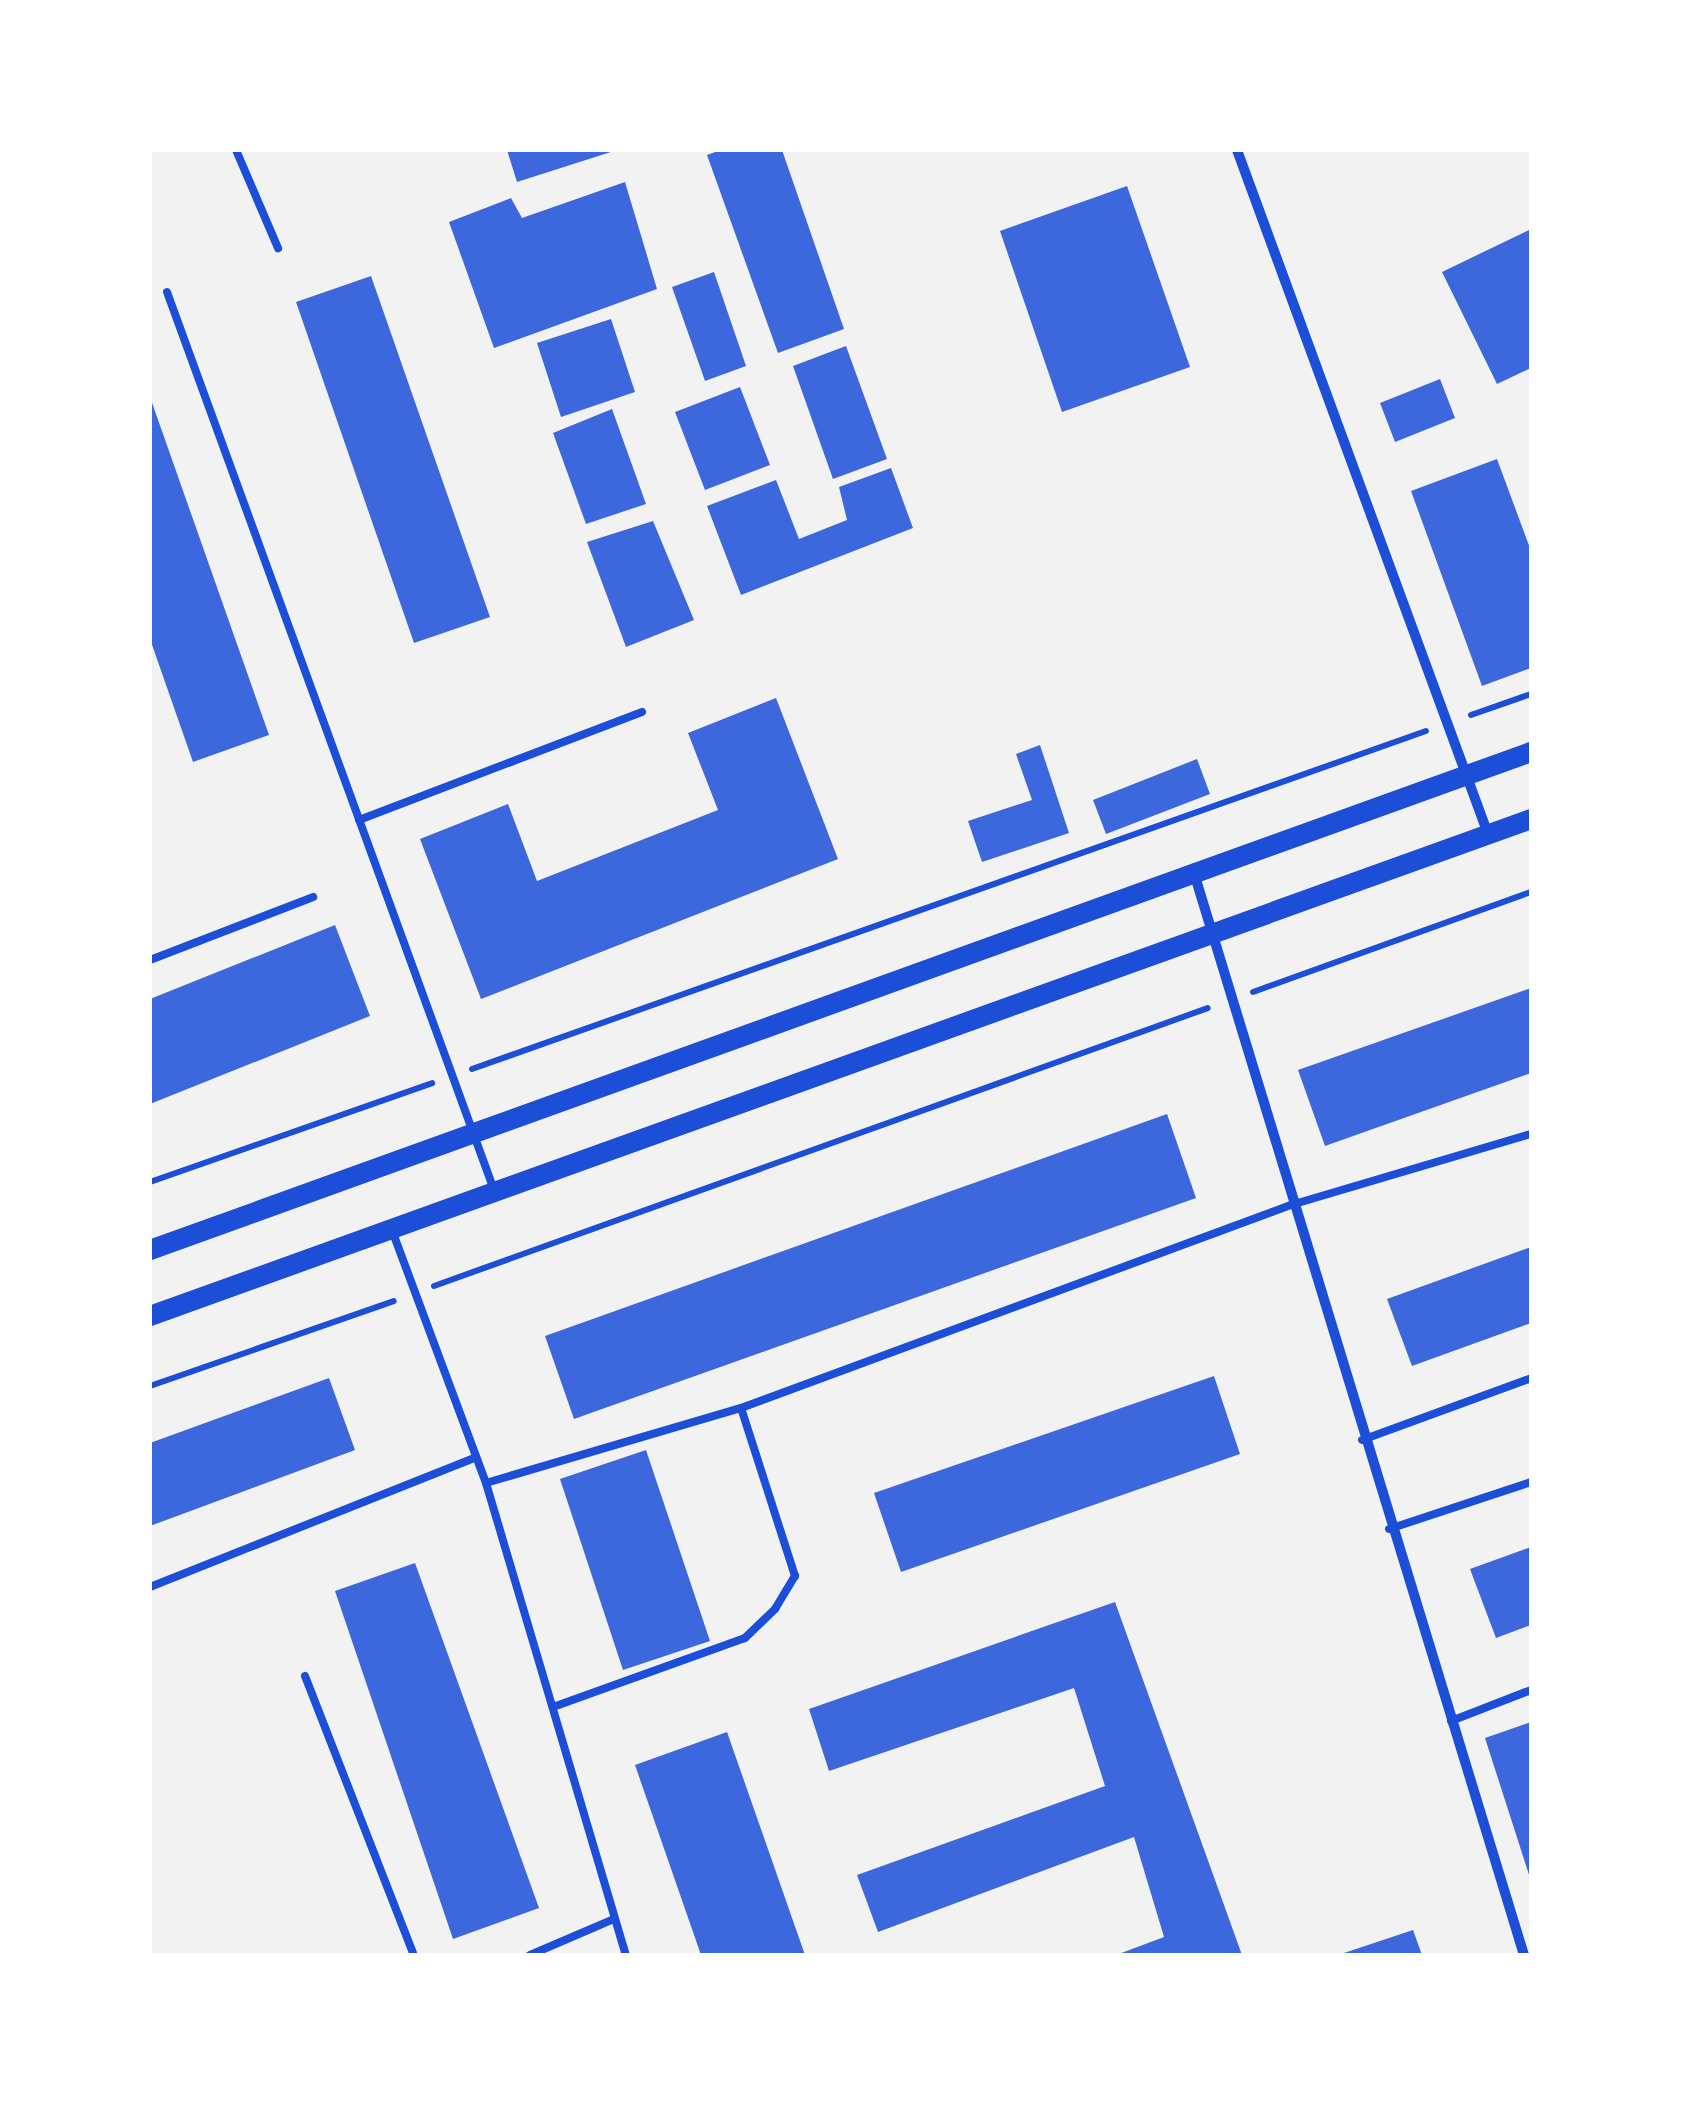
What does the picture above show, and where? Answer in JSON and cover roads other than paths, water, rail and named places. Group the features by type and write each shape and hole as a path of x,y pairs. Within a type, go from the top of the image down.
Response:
{"main road":[{"path":"150,1250 1531,752"},
{"path":"150,1316 1531,819"}],"street":[{"path":"1238,150 1488,834"},
{"path":"1194,874 1235,998 1291,1204 1389,1530 1524,1955"}],"lane":[{"path":"236,150 278,248"},
{"path":"168,292 494,1192"},
{"path":"360,820 642,712"},
{"path":"150,960 313,898"},
{"path":"486,1483 741,1408 1291,1204 1531,1134"},
{"path":"392,1229 486,1483 626,1955"},
{"path":"1362,1440 1531,1378"},
{"path":"554,1707 745,1638 775,1609 795,1576 741,1408"},
{"path":"150,1587 476,1457"},
{"path":"1389,1530 1531,1482"},
{"path":"305,1676 414,1955"},
{"path":"1448,1722 1531,1690"},
{"path":"530,1955 614,1919"}]}
